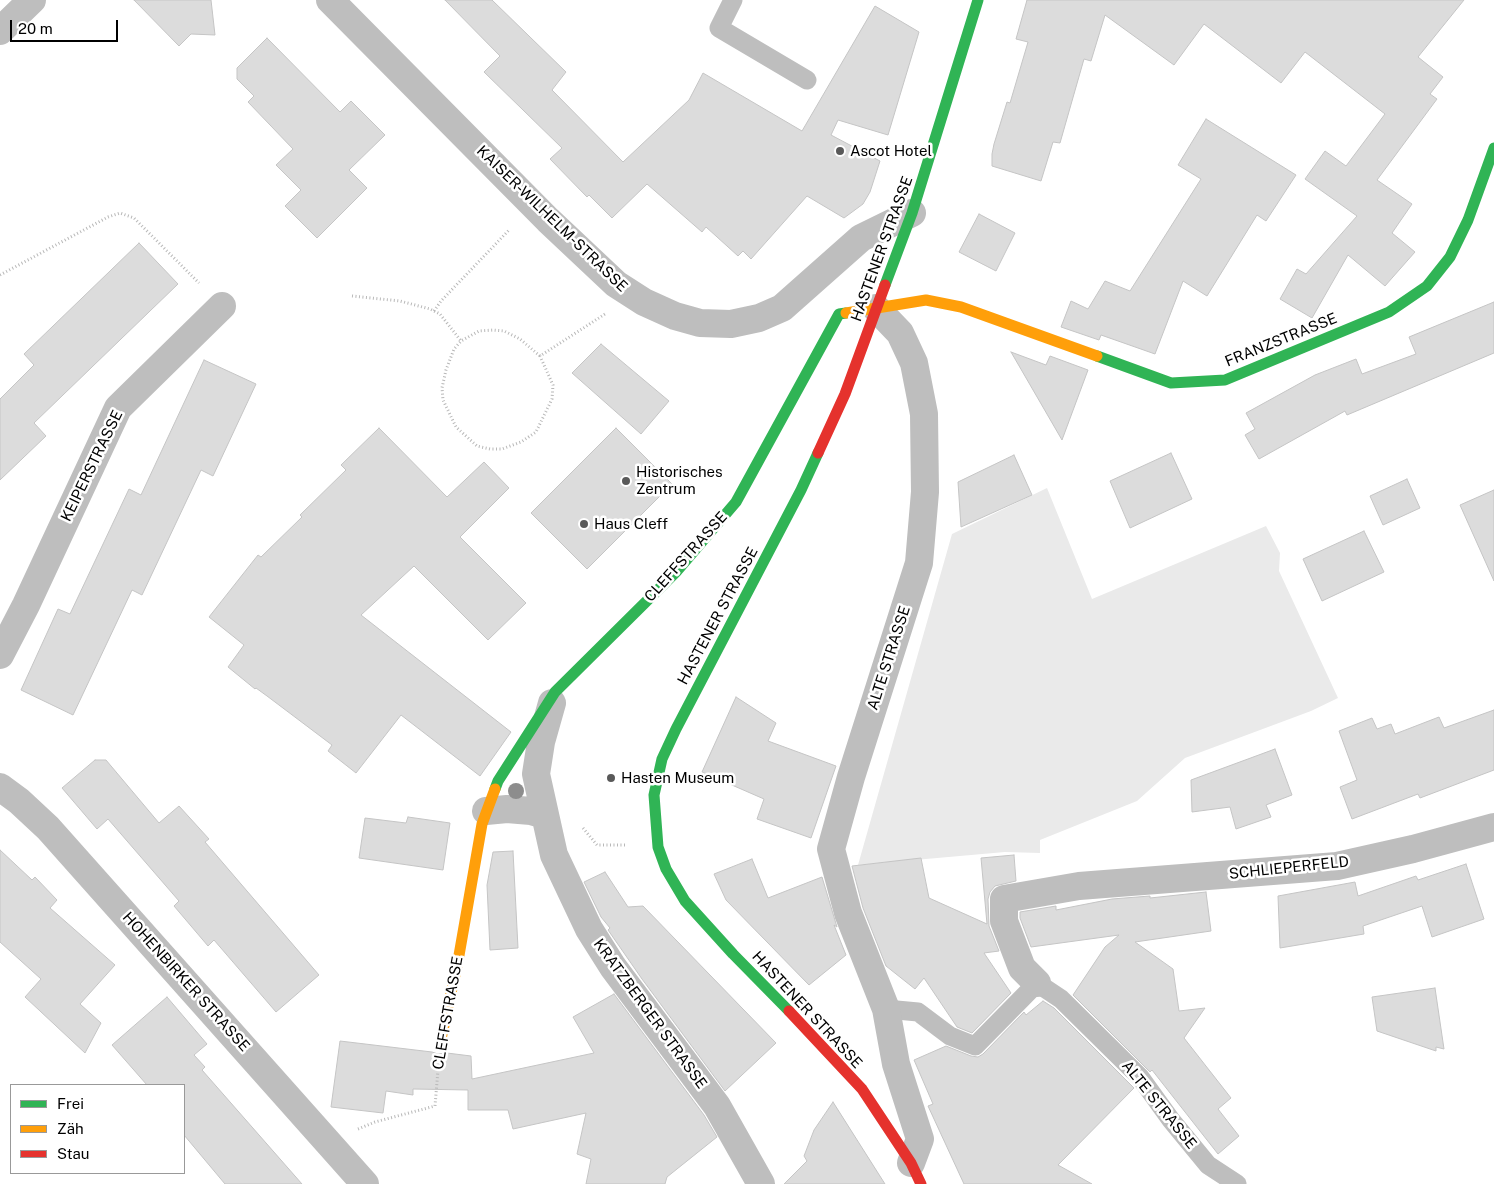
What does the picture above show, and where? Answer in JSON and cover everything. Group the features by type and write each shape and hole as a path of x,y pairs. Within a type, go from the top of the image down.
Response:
{"street":[{"path":"0,31 32,0"},
{"name":"KAISER-WILHELM-STRASSE","path":"330,0 548,220 616,284 644,302 675,316 700,323 731,324 760,318 782,308 861,238 912,213"},
{"name":"HASTENER STRASSE","path":"916,1174 862,1089 684,901 666,869 658,847 654,795 662,759 705,672 805,482 845,394 912,213 978,0"},
{"name":"FRANZSTRASSE","path":"876,308 926,300 961,308 1171,383 1224,380 1389,312 1427,286 1450,257 1468,220 1494,148"},
{"name":"KEIPERSTRASSE","path":"0,655 26,605 118,408 222,306"},
{"name":"CLEFFSTRASSE","path":"441,1039 458,961 482,824 498,781 555,692 677,572 736,502 839,314 876,308"},
{"name":"ALTE STRASSE","path":"876,308 900,332 914,363 924,414 925,492 919,563 851,777 831,849 848,913 886,1009 896,1064 920,1138 916,1174"},
{"name":"KRATZBERGER STRASSE","path":"555,692 541,742 536,774 554,855 589,929 613,967 717,1106 761,1184"},
{"name":"HOHENBIRKER STRASSE","path":"0,787 19,801 48,828 365,1184"},
{"path":"486,811 507,809 531,811 545,816"},
{"name":"SCHLIEPERFELD","path":"1079,886 1337,866 1413,850 1494,827"},
{"name":"ALTE STRASSE","path":"1037,983 1022,968 1004,921 1004,899 1079,886"}],"lane":[{"path":"733,0 719,28 808,80"},
{"path":"886,1009 918,1012 950,1036 975,1046 1037,983"},
{"name":"ALTE STRASSE","path":"1037,983 1061,999 1140,1078 1208,1165 1237,1184"}],"path":[{"path":"0,276 108,217 120,213 134,218 222,306"},
{"path":"434,311 441,301 511,228"},
{"path":"540,356 632,295"},
{"path":"352,296 400,301 434,311 440,314 461,342"},
{"path":"479,330 504,331 520,339 540,356 553,384 552,399 536,432 521,442 502,449 490,450 478,446 456,427 443,400 442,388 454,349 461,342 479,330"},
{"path":"579,823 596,845 620,844 658,847"},
{"name":"CLEFFSTRASSE","path":"328,1141 374,1122 435,1106 441,1039"}],"shaded area":[{"path":"1047,488 1092,599 1266,526 1280,553 1279,571 1338,698 1311,711 1185,758 1137,801 1040,840 1040,853 1005,852 858,865 952,534"}],"building":[{"path":"134,0 211,0 215,35 191,34 179,46"},
{"path":"445,0 492,0 566,72 552,90 623,162 689,100 703,73 802,131 875,6 919,32 888,135 838,120 831,135 880,161 870,192 863,204 844,218 807,196 751,259 743,251 738,256 706,227 702,232 647,184 612,218 589,195 587,197 550,159 562,148 484,72 500,56"},
{"path":"1027,0 1464,0 1418,57 1443,77 1430,94 1437,99 1377,180 1412,204 1392,233 1415,252 1385,286 1348,255 1312,318 1280,299 1297,269 1306,274 1357,216 1305,179 1325,151 1346,166 1385,114 1305,52 1281,83 1204,24 1174,65 1105,15 1091,61 1084,59 1060,143 1053,142 1041,181 992,166 994,144 1007,102 1010,103 1028,42 1016,39"},
{"path":"267,38 340,112 351,101 385,135 349,170 367,188 317,238 285,206 301,190 276,165 293,149 248,102 254,96 237,79 237,68"},
{"path":"1206,119 1296,175 1266,221 1257,215 1207,296 1183,281 1155,354 1101,335 1099,340 1061,327 1071,301 1088,309 1105,281 1130,291 1201,179 1178,165"},
{"path":"979,214 1015,233 996,271 959,252"},
{"path":"139,243 178,284 34,423 46,436 0,480 0,399 34,365 24,354"},
{"path":"1494,302 1494,353 1347,415 1345,411 1259,459 1245,435 1255,429 1246,413 1315,375 1356,359 1362,374 1416,354 1409,337"},
{"path":"601,344 669,401 641,434 572,373"},
{"path":"1011,352 1046,365 1050,356 1088,370 1062,440"},
{"path":"204,360 256,384 213,476 201,470 142,595 132,590 73,715 21,690 58,609 70,614 129,489 141,495"},
{"path":"379,428 447,497 484,462 509,488 460,537 526,603 488,640 414,566 361,615 511,732 480,776 401,715 356,773 328,751 332,745 228,667 244,645 209,617 258,555 261,557 302,517 300,515 346,470 341,465"},
{"path":"616,428 672,484 587,569 531,513"},
{"path":"1171,453 1192,499 1130,528 1110,481"},
{"path":"1014,455 1032,495 961,527 958,482"},
{"path":"1407,479 1420,508 1383,525 1370,496"},
{"path":"1494,490 1494,581 1460,505"},
{"path":"1364,531 1384,572 1322,601 1303,559"},
{"path":"736,697 776,723 768,741 836,766 811,838 757,819 764,799 702,772"},
{"path":"1494,710 1494,770 1420,798 1418,794 1352,819 1340,787 1357,780 1339,731 1372,718 1377,729 1391,724 1395,734 1439,717 1444,728"},
{"path":"1275,749 1292,795 1266,805 1271,817 1236,829 1230,807 1192,812 1191,780"},
{"path":"95,760 106,760 159,823 179,806 209,839 205,842 319,975 276,1012 214,940 208,946 174,906 179,901 108,819 97,829 62,788"},
{"path":"408,817 450,823 443,870 359,858 365,818 406,823"},
{"path":"0,850 32,880 35,877 57,900 50,908 115,965 80,1004 101,1023 85,1053 25,997 41,979 0,942"},
{"path":"513,851 518,948 490,950 487,885 493,852"},
{"path":"1014,855 1016,881 995,886 990,892 988,899 989,926 999,951 984,953 1011,993 972,1033 957,1027 924,978 915,989 886,966 863,908 852,866 921,858 929,898 987,924 981,858"},
{"path":"752,859 768,898 822,877 837,927 834,925 846,955 809,985 726,900 714,874"},
{"path":"1466,864 1484,919 1432,937 1422,906 1363,926 1364,934 1280,948 1278,896 1355,882 1358,896 1416,876 1418,880"},
{"path":"605,872 628,907 643,906 776,1043 725,1091 608,930 610,928 601,917 584,882"},
{"path":"1206,892 1211,931 1135,942 1173,969 1179,1011 1205,1008 1184,1038 1231,1098 1218,1109 1239,1136 1218,1154 1152,1070 1150,1072 1073,995 1105,947 1119,935 1031,947 1020,918 1020,912 1056,906 1056,910 1112,899 1150,896 1150,898"},
{"path":"1435,988 1444,1049 1436,1047 1436,1051 1377,1031 1372,997"},
{"path":"614,994 704,1115 717,1137 667,1177 665,1184 586,1184 591,1159 577,1154 586,1113 513,1129 508,1110 468,1110 468,1090 413,1089 413,1095 386,1091 383,1113 331,1107 340,1041 438,1054 447,1053 471,1056 472,1079 594,1053 573,1017"},
{"path":"167,997 207,1044 194,1055 205,1067 202,1070 302,1184 225,1184 185,1136 185,1084 146,1084 112,1045"},
{"path":"1043,1001 1054,1008 1134,1088 1058,1165 1092,1184 964,1184 928,1106 933,1104 914,1060 946,1046 978,1057 1024,1012 1026,1015"},
{"path":"833,1102 885,1184 784,1184 807,1161 804,1156 814,1130"}],"traffic: fast":[{"path":"885,285 912,213 978,0"},
{"path":"1097,356 1171,383 1225,380 1389,312 1427,286 1450,257 1468,220 1494,148"},
{"path":"495,789 498,781 555,692 677,571 736,502 839,314 846,313"},
{"path":"789,1011 733,954 685,901 666,869 658,847 654,795 662,759 676,729 801,490 818,453"}],"traffic: slow":[{"path":"846,313 926,300 961,307 1097,356"},
{"path":"441,1039 458,961 482,824 495,789"}],"traffic: jam":[{"path":"818,453 845,394 885,285"},
{"path":"789,1011 862,1089 911,1163 921,1184"}],"place":[{"name":"Ascot Hotel","path":"840,151"},
{"name":"Historisches Zentrum","path":"626,481"},
{"name":"Haus Cleff","path":"584,524"},
{"name":"Hasten Museum","path":"611,778"}]}
